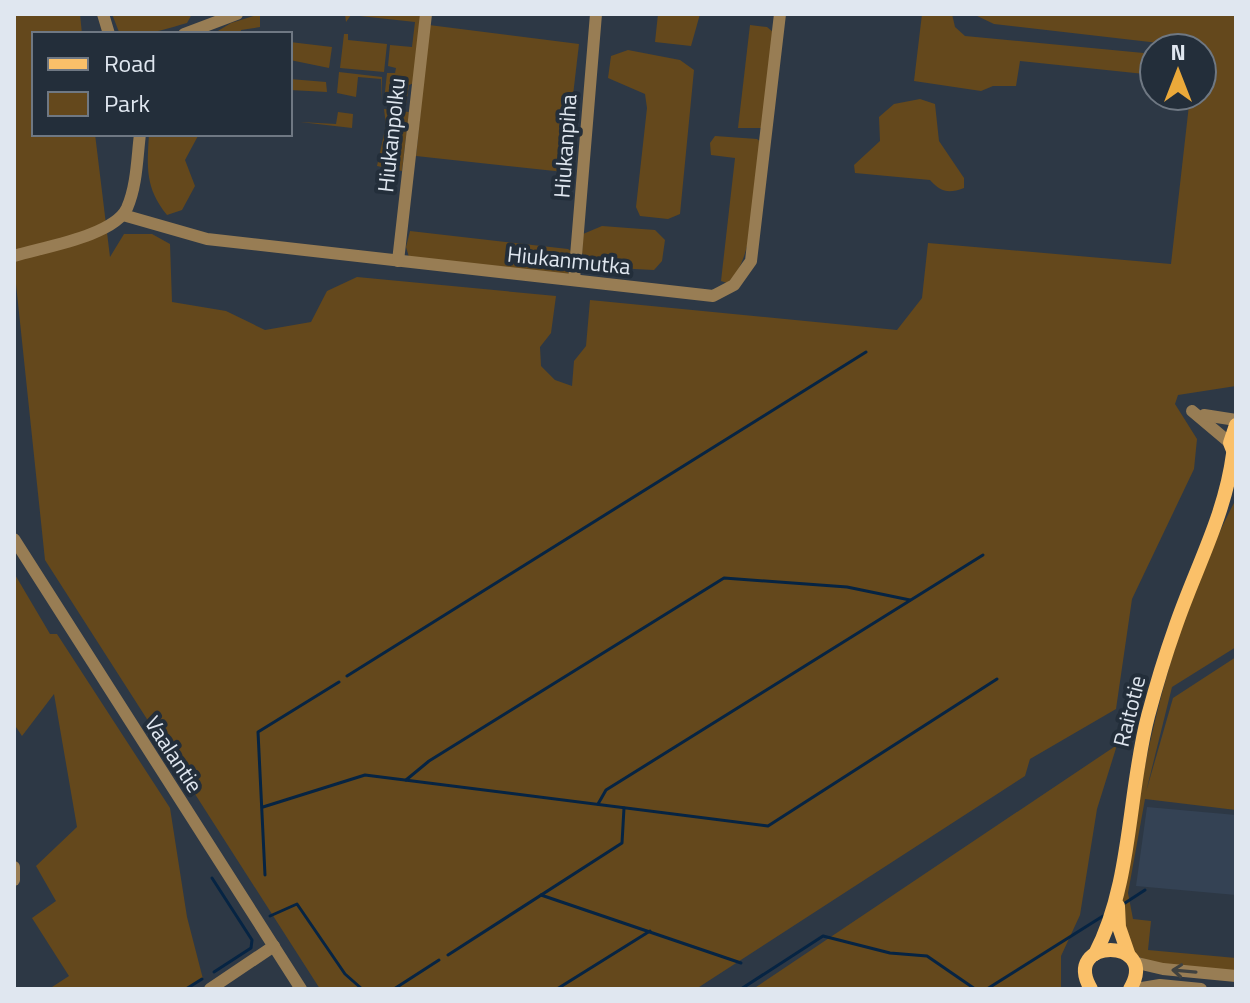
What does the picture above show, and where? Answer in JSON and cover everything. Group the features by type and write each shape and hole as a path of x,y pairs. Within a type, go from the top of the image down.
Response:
{"main road":[{"name":"Raitotie","path":"1090,989 1086,970 1108,927 1117,893 1148,717 1175,627 1228,486 1236,422"},
{"name":"Raitotie","path":"1208,546 1236,491"},
{"name":"Raitotie","path":"1117,893 1119,927 1131,959"},
{"path":"1095,954 1112,948 1131,959 1136,975 1133,989"}],"street":[{"path":"187,32 206,19 237,14"},
{"name":"Hiukanpolku","path":"398,261 426,14"},
{"name":"Hiukanpiha","path":"574,280 596,14"},
{"name":"Hiukanmutka","path":"123,215 207,239 713,296 734,285 751,261 780,14"},
{"path":"14,256 104,229 123,215 132,193 140,136"},
{"path":"1233,451 1195,412 1236,422"},
{"name":"Vaalantie","path":"14,539 301,989"},
{"path":"14,867 14,880"},
{"path":"210,989 274,946"},
{"path":"1131,959 1163,969 1236,976"},
{"path":"1133,989 1160,985 1201,989"}],"shaded area":[{"path":"1147,807 1236,815 1236,895 1136,886"}],"green space":[{"path":"14,14 80,14 82,32 32,32 32,136 95,136 110,257 124,234 152,234 170,244 172,302 226,311 265,330 311,322 327,291 357,277 556,296 551,333 540,347 541,366 555,380 572,386 574,361 586,346 590,300 897,330 922,298 928,243 1171,264 1188,112 1218,112 1218,32 1138,32 1138,41 994,24 973,14 1236,14 1236,386 1178,395 1175,404 1197,439 1194,469 1132,599 1116,709 1030,759 1025,776 696,989 320,989 45,560 14,265"},
{"path":"112,14 192,14 187,23 153,32 119,32"},
{"path":"260,14 260,27 241,32 216,32 231,23"},
{"path":"345,14 422,14 414,83 409,85 406,104 384,101 387,73 395,73 396,68 388,66 390,45 412,47 415,22 351,15 346,22"},
{"path":"658,14 700,14 691,46 655,42"},
{"path":"922,14 952,14 955,27 965,36 1138,52 1138,73 1020,61 1016,86 993,86 981,91 914,81"},
{"path":"429,25 579,44 564,172 416,156"},
{"path":"750,25 767,27 773,32 763,128 738,128"},
{"path":"344,34 348,34 348,40 387,44 384,72 340,68"},
{"path":"292,42 332,47 329,68 292,60"},
{"path":"628,50 680,60 694,70 680,214 668,219 640,216 636,207 647,108 645,94 608,78 611,56"},
{"path":"339,72 382,77 381,101 381,79 358,77 356,97 337,93"},
{"path":"292,79 326,82 327,92 292,90"},
{"path":"920,99 935,104 939,141 964,178 964,188 945,191 930,180 855,173 854,165 880,141 879,117 894,104"},
{"path":"384,109 409,112 402,171 377,166 386,125"},
{"path":"338,112 353,114 352,128 300,122 336,124"},
{"path":"149,136 198,136 185,160 195,186 182,210 167,215 160,205 151,186"},
{"path":"715,136 757,139 762,143 749,239 736,273 727,283 721,281 735,158 711,155 710,143"},
{"path":"602,226 655,230 665,240 662,261 654,270 595,267 582,253 583,234"},
{"path":"410,231 568,249 571,251 568,274 409,257 406,247"},
{"path":"1236,499 1236,647 1172,687 1146,792 1173,698 1236,657 1236,810 1145,799 1128,893 1133,919 1151,921 1148,950 1236,958 1236,973 1177,970 1148,962 1128,945 1121,925 1121,901 1146,763 1168,672 1197,584"},
{"path":"14,573 50,634 57,634 170,808 187,917 203,979 188,989 49,989 69,976 32,918 56,901 36,866 77,827 54,694 22,736 14,724"},
{"path":"1117,745 1097,809 1080,915 1061,956 1061,989 753,989"}],"waterway":[{"path":"347,676 866,352"},
{"path":"598,804 606,790 983,555"},
{"path":"406,780 429,761 724,578 847,587 910,600"},
{"path":"263,807 365,775 768,826 997,679"},
{"path":"265,875 258,732 339,682"},
{"path":"448,955 622,843 624,808"},
{"path":"212,878 252,940 251,948 214,972"},
{"path":"1125,903 1145,890"},
{"path":"541,895 741,963"},
{"path":"270,916 297,904 345,974 362,989"},
{"path":"987,989 1103,916"},
{"path":"557,989 650,931"},
{"path":"741,989 823,936 890,953 927,956 975,989"},
{"path":"394,989 439,960"},
{"path":"186,989 202,979"}]}
